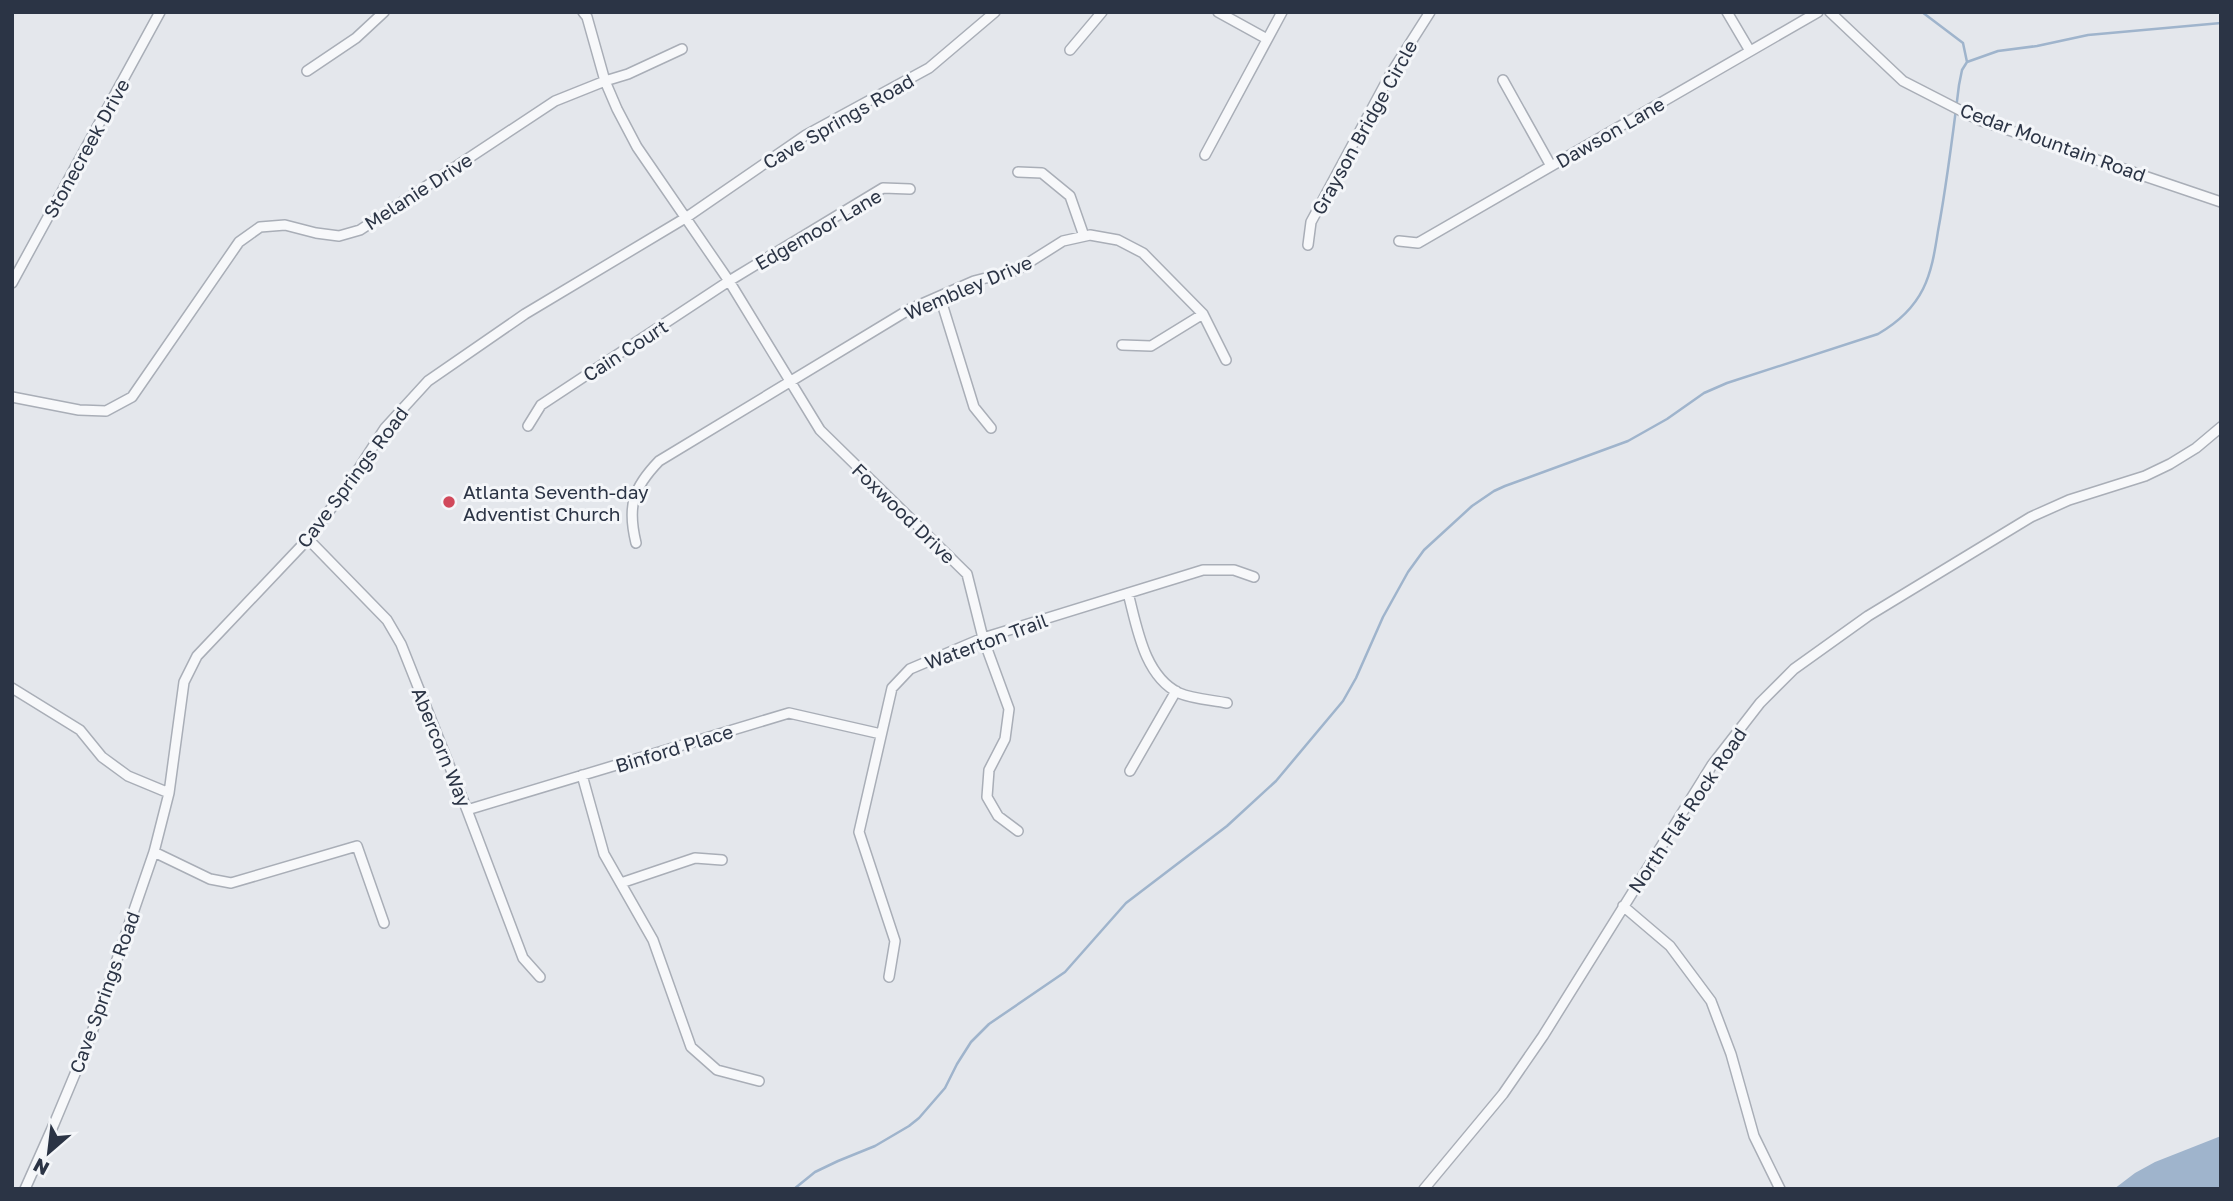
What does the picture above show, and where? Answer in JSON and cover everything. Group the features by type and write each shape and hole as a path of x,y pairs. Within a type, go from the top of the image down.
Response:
{"street":[{"name":"Stonecreek Drive","path":"12,283 160,12"},
{"path":"307,71 356,38 384,12"},
{"path":"583,12 587,17 605,81 636,147 687,217"},
{"name":"Cave Springs Road","path":"24,1189 90,1038 155,852 169,793 184,682 197,656 308,539 345,490 385,428 428,381 525,314 687,217 806,135 929,68 995,12"},
{"path":"1070,50 1102,12"},
{"path":"1218,12 1267,39"},
{"path":"1205,155 1282,12"},
{"name":"Grayson Bridge Circle","path":"1308,245 1311,222 1390,75 1430,12"},
{"path":"1727,12 1751,51"},
{"name":"Dawson Lane","path":"1399,242 1418,243 1818,12"},
{"name":"Cedar Mountain Road","path":"1830,12 1903,81 1979,120 2221,202"},
{"name":"Melanie Drive","path":"12,397 79,410 106,411 132,397 239,242 260,227 285,225 340,236 360,230 555,101 628,74 682,49"},
{"path":"1503,80 1551,166"},
{"path":"1018,172 1042,173 1070,196 1084,236"},
{"name":"Edgemoor Lane","path":"729,281 883,188 910,189"},
{"name":"Foxwood Drive","path":"687,217 820,430 967,574 983,638 1009,709 1005,739 989,770 986,796 998,816 1018,831"},
{"name":"Wembley Drive","path":"636,543 631,523 635,493 643,477 659,461 910,309 974,281 1017,270 1063,242 1090,235 1118,240 1143,253 1203,314 1226,360"},
{"name":"Cain Court","path":"528,426 541,405 729,281"},
{"path":"940,297 974,407 991,428"},
{"path":"1122,345 1151,346 1203,314"},
{"name":"North Flat Rock Road","path":"1424,1189 1503,1094 1543,1036 1712,765 1760,703 1794,669 1868,616 2031,517 2069,500 2145,476 2196,448 2221,427"},
{"name":"Abercorn Way","path":"308,539 387,620 401,644 523,958 540,977"},
{"name":"Waterton Trail","path":"889,976 895,942 859,832 892,688 909,669 983,638 1203,570 1234,570 1254,577"},
{"path":"1128,593 1144,652 1164,684 1182,694 1227,703"},
{"path":"12,688 80,730 102,757 128,776 169,793"},
{"path":"1130,771 1176,691"},
{"name":"Binford Place","path":"467,810 789,713 881,734"},
{"path":"582,775 604,854 653,940 691,1047 717,1070 759,1081"},
{"path":"155,852 211,879 231,883 357,846 384,923"},
{"path":"621,884 695,858 722,860"},
{"path":"1623,905 1670,946 1711,1002 1731,1055 1754,1136 1780,1189"}],"water":[{"path":"2221,1136 2221,1189 2114,1189 2155,1162"}],"waterway":[{"path":"1922,12 1963,43 1967,62"},
{"path":"794,1189 815,1172 875,1146 919,1118 945,1088 971,1042 989,1024 1065,972 1126,903 1227,826 1276,781 1343,701 1408,572 1424,550 1472,506 1505,486 1628,441 1667,419 1704,393 1878,334 1904,315 1919,296 1931,268 1959,85 1967,62 1998,51 2088,35 2221,23"}],"place":[{"name":"Atlanta Seventh-day Adventist Church","path":"449,502"}]}
